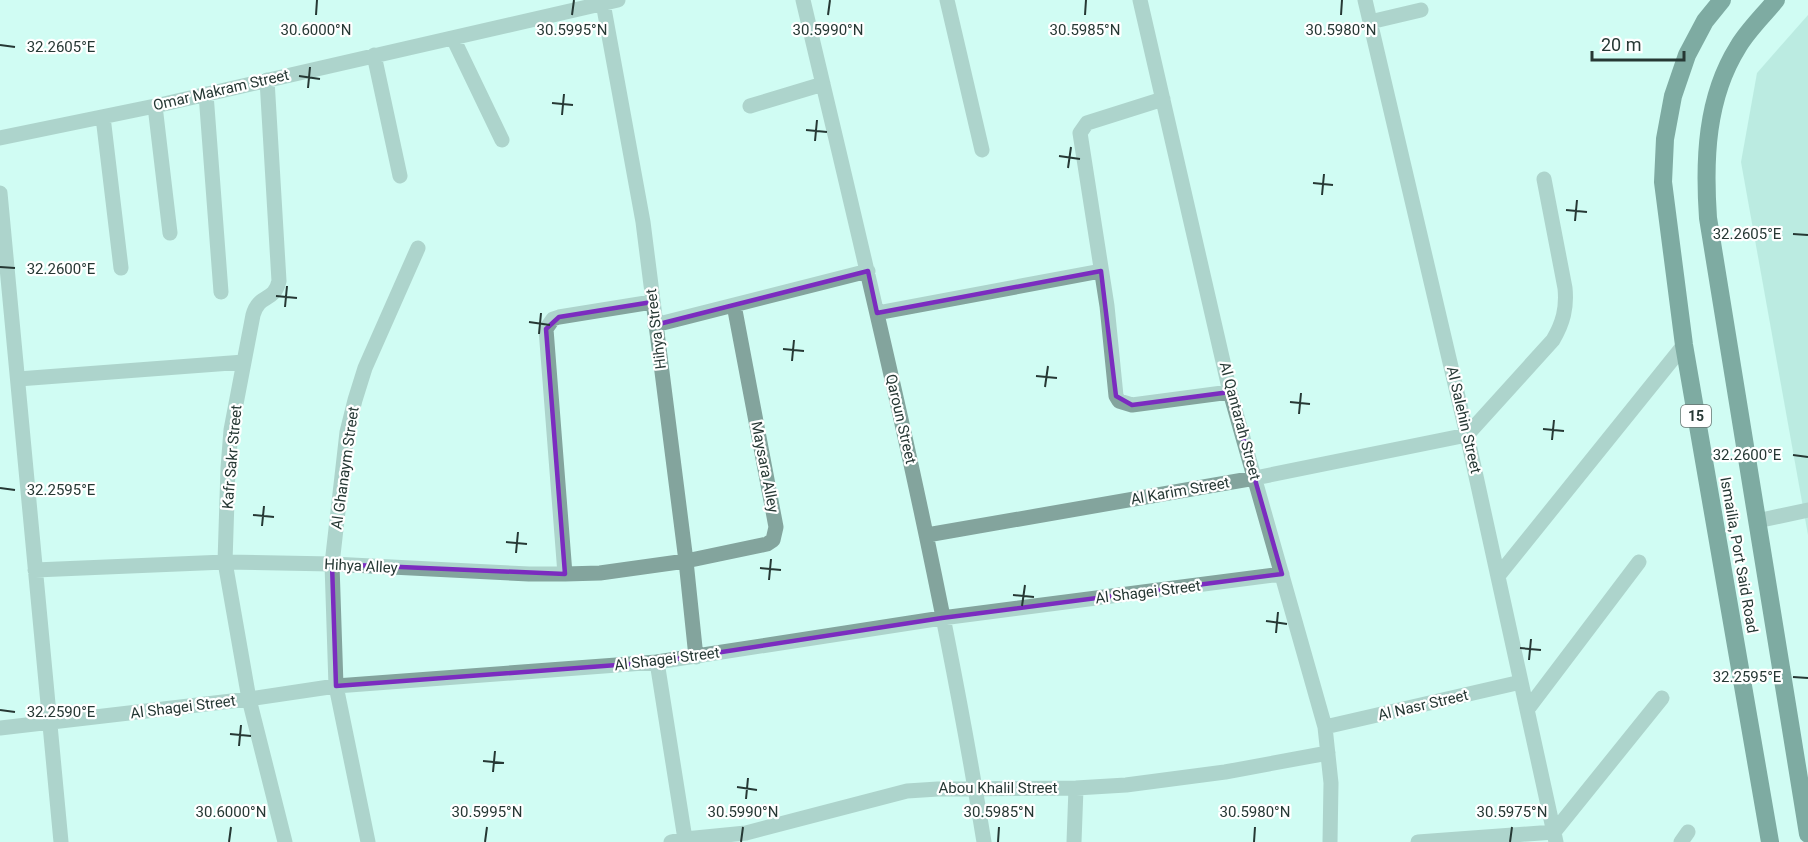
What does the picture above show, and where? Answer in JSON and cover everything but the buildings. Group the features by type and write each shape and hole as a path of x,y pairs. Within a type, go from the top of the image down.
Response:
{"highway":[{"name":"Ismailia, Port Said Road","path":"1722,0 1705,21 1687,55 1673,96 1665,139 1664,182 1684,345 1770,842"},
{"name":"Ismailia, Port Said Road","path":"1776,0 1738,46 1722,77 1712,112 1707,147 1706,182 1708,218 1808,834"}],"street":[{"name":"Qaroun Street","path":"803,0 868,271 927,535 984,842"},
{"path":"947,0 982,150"},
{"name":"Al Qantarah Street","path":"1140,0 1230,393 1325,727 1332,812 1330,842"},
{"name":"Al Salehin Street","path":"1365,0 1467,435 1555,837"},
{"name":"Omar Makram Street","path":"0,138 155,106 610,2"},
{"name":"Hihya Street","path":"610,2 643,222 696,657"},
{"path":"1370,22 1421,10"},
{"path":"453,38 502,140"},
{"path":"374,55 400,176"},
{"name":"Kafr Sakr Street","path":"267,80 279,281 273,296 261,300 256,306 244,362 231,430 225,562 249,699 285,842"},
{"path":"750,106 823,84"},
{"path":"206,94 221,292"},
{"path":"1163,99 1088,123 1080,133 1107,306 1116,396 1119,401 1132,405 1230,393"},
{"path":"155,106 170,233"},
{"path":"103,117 121,268"},
{"path":"1467,435 1552,340 1560,329 1564,316 1565,288 1544,179"},
{"path":"0,193 61,842"},
{"name":"Al Ghanaym Street","path":"368,842 336,686 332,564 347,432 355,400 365,369 418,248"},
{"path":"655,325 868,271"},
{"path":"877,313 1101,271"},
{"path":"565,574 546,328 548,323 559,317 652,302"},
{"name":"Maysara Alley","path":"686,561 767,544 776,534 734,305"},
{"path":"1498,576 1684,345"},
{"path":"18,379 244,362"},
{"name":"Al Karim Street","path":"927,535 1255,478 1467,435"},
{"path":"1757,520 1808,510"},
{"name":"Hihya Alley","path":"35,570 225,562 565,574 600,573 686,561"},
{"path":"1527,710 1639,562"},
{"name":"Al Shagei Street","path":"0,728 249,699 336,686 657,662 942,618 1282,574"},
{"path":"657,662 678,840"},
{"name":"Al Nasr Street","path":"1325,727 1521,682"},
{"path":"1418,842 1555,837 1662,699"},
{"name":"Abou Khalil Street","path":"678,840 747,838 907,791 1076,788 1195,777 1328,753"},
{"path":"1074,842 1076,788"}],"highlighted area":[{"path":"868,271 877,313 1101,271 1116,396 1132,405 1230,392 1282,574 942,618 657,662 336,686 332,564 565,574 546,329 559,317 652,302 655,325"}],"green space":[{"path":"1808,15 1808,535 1741,162 1757,73"}]}
